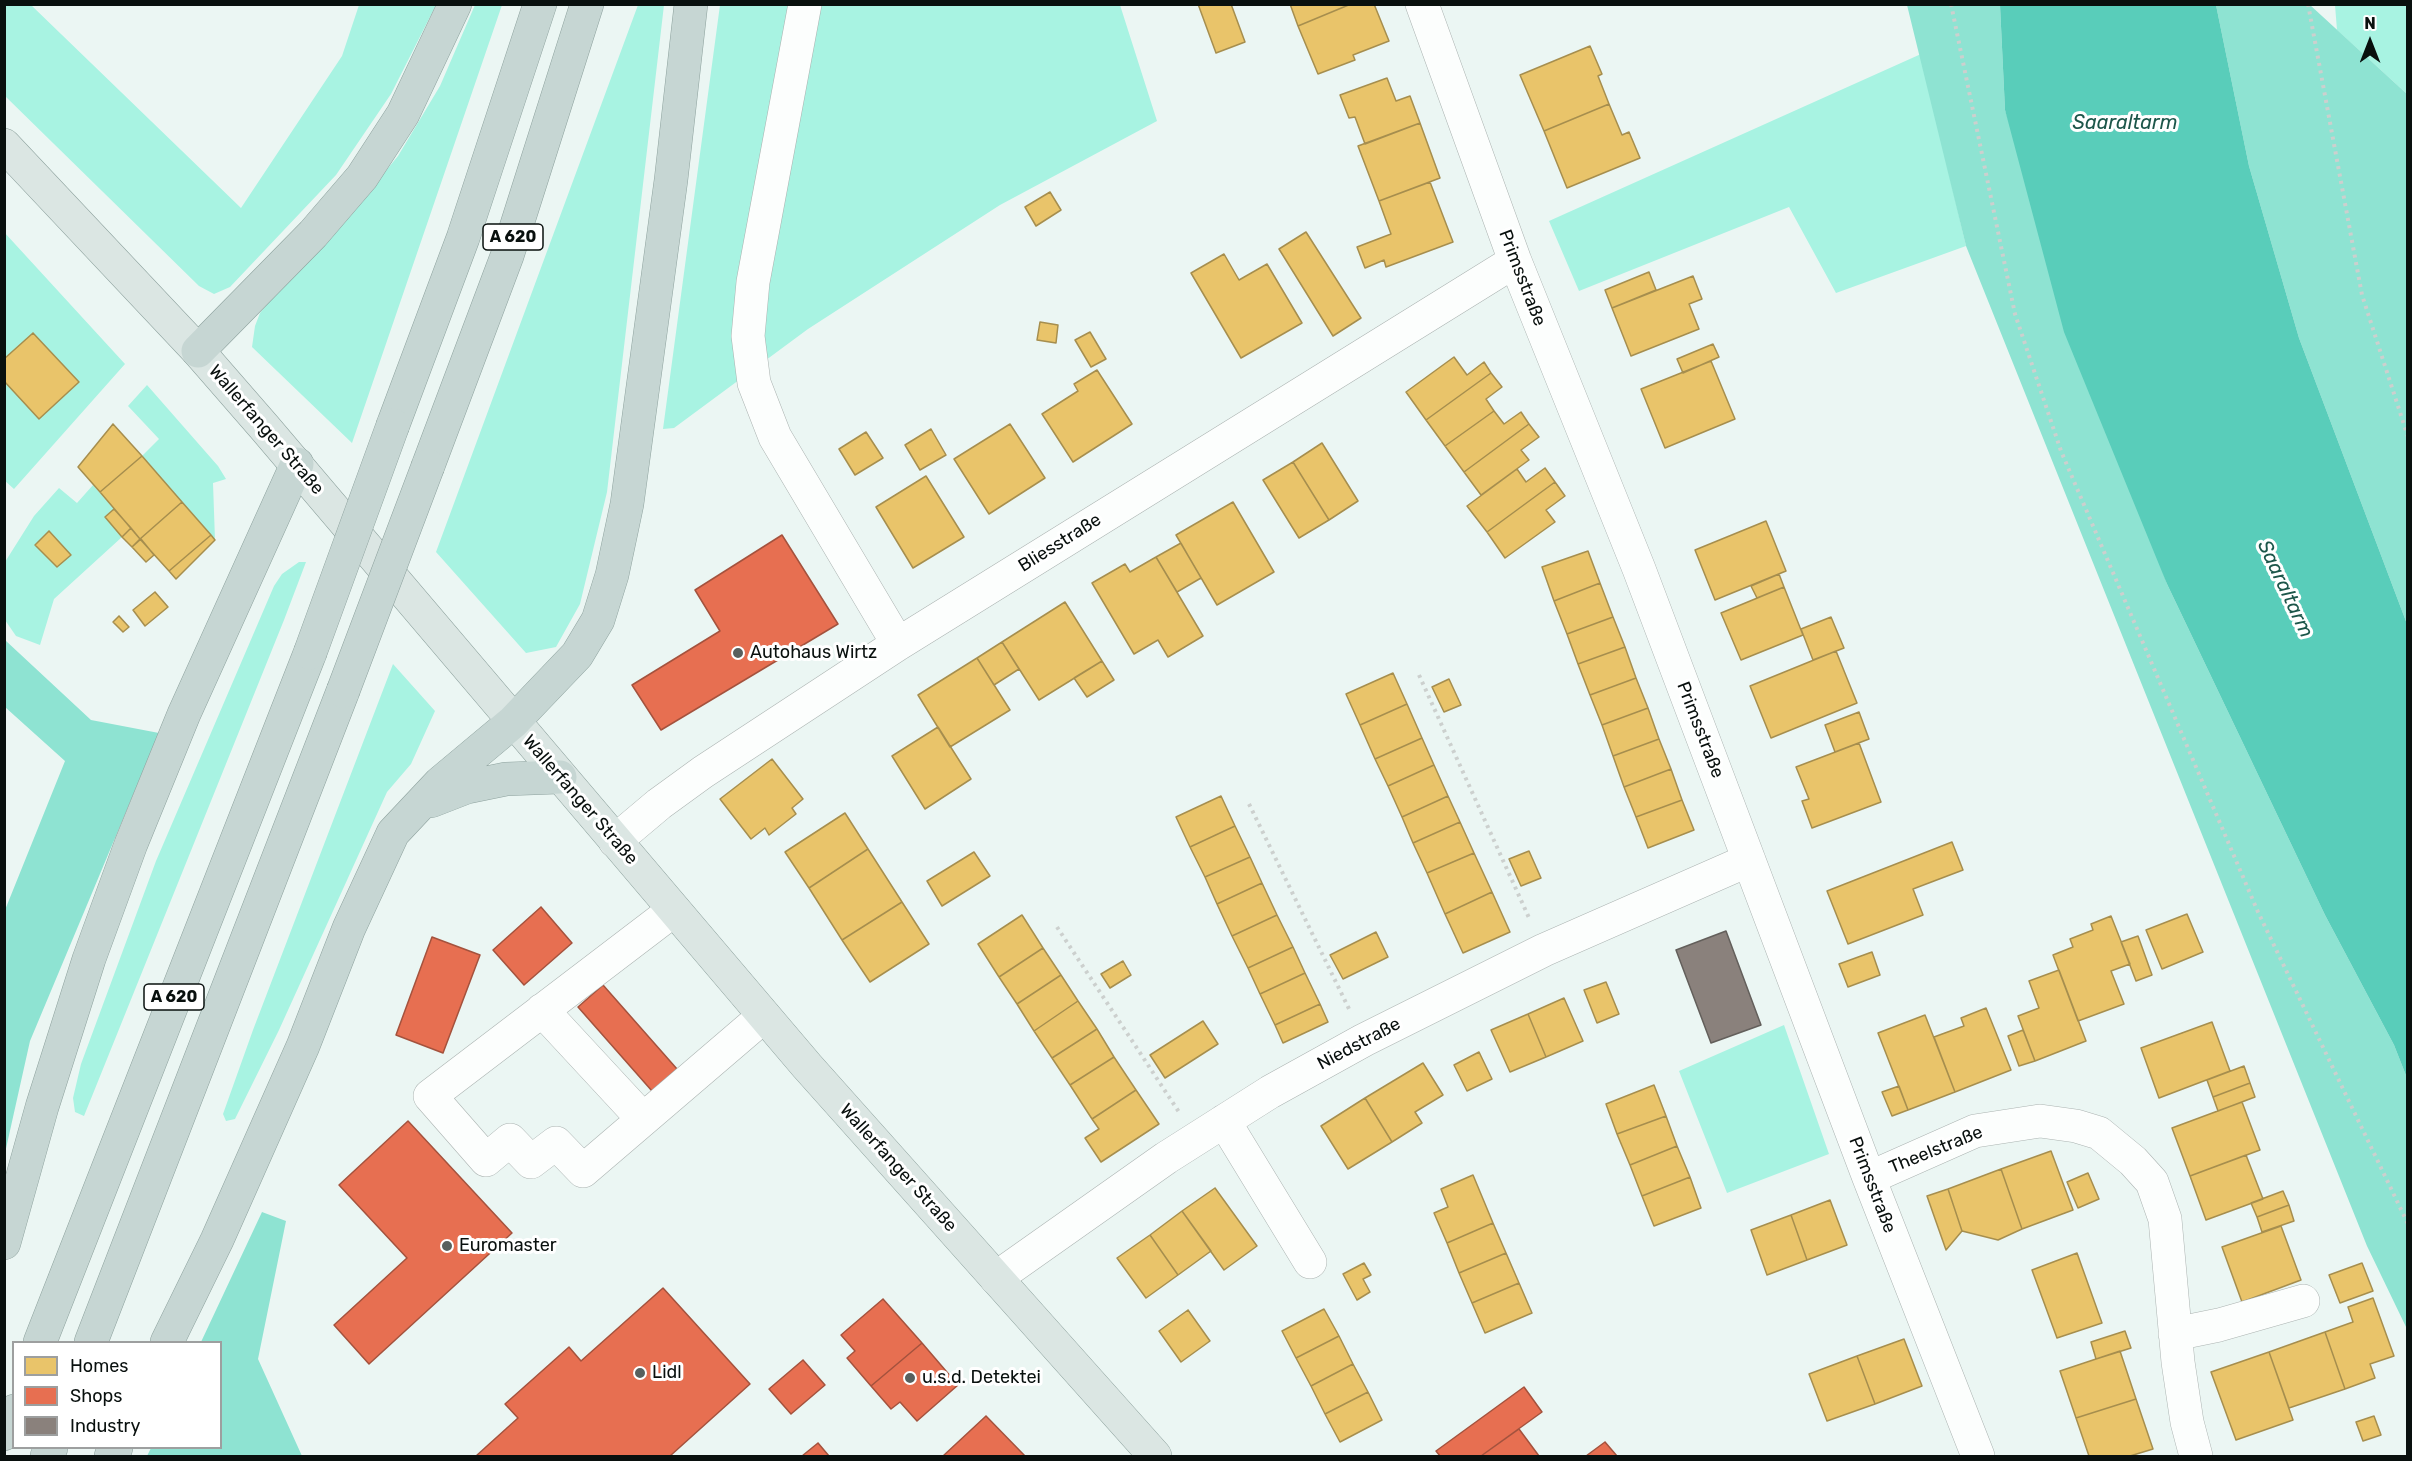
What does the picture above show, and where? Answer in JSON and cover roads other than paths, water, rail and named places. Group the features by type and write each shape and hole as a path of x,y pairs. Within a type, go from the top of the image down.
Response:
{"highway":[{"path":"198,351 313,234 362,177 403,114 455,4"},
{"name":"A 620","path":"40,1341 310,653 463,238 540,4"},
{"name":"A 620","path":"91,1341 343,691 507,256 587,4"},
{"path":"167,1341 217,1240 303,1046 349,928 393,834 440,783 513,722 577,655 598,620 612,575 630,481 671,180 691,4"},
{"path":"4,1243 89,959 131,844 184,714 297,464"},
{"path":"416,808 443,795 477,785 506,779 560,777"},
{"path":"4,1434 12,1416"}],"main road":[{"name":"Wallerfanger Straße","path":"4,145 198,351 297,464 764,1016 1155,1456"}],"street":[{"path":"805,4 753,282 748,336 754,383 775,437 898,644"},
{"name":"Primsstraße","path":"1422,4 1515,261 1639,569 1869,1178 1978,1456"},
{"name":"Bliesstraße","path":"615,841 659,804 704,772 898,644 1515,261"},
{"name":"Niedstraße","path":"996,1278 1196,1138 1270,1092 1364,1040 1544,950 1749,860"},
{"path":"674,910 430,1096 486,1160 510,1140 531,1162 556,1143 583,1171 764,1016"},
{"path":"543,1010 643,1119"},
{"path":"1224,1121 1310,1262"},
{"name":"Theelstraße","path":"1869,1178 1975,1131 2012,1123 2040,1121 2076,1126 2099,1133 2133,1161 2152,1182 2165,1219 2175,1334 2187,1422 2196,1456"},
{"path":"2175,1334 2219,1325 2303,1301"}],"water":[{"name":"Saaraltarm","path":"2000,5 2216,5 2249,166 2299,338 2407,624 2407,1078 2394,1045 2325,915 2167,584 2064,332 2005,110"}],"place":[{"name":"Autohaus Wirtz","path":"738,653"},
{"name":"Euromaster","path":"447,1246"},
{"name":"Lidl","path":"640,1373"},
{"name":"u.s.d. Detektei","path":"910,1378"}]}
